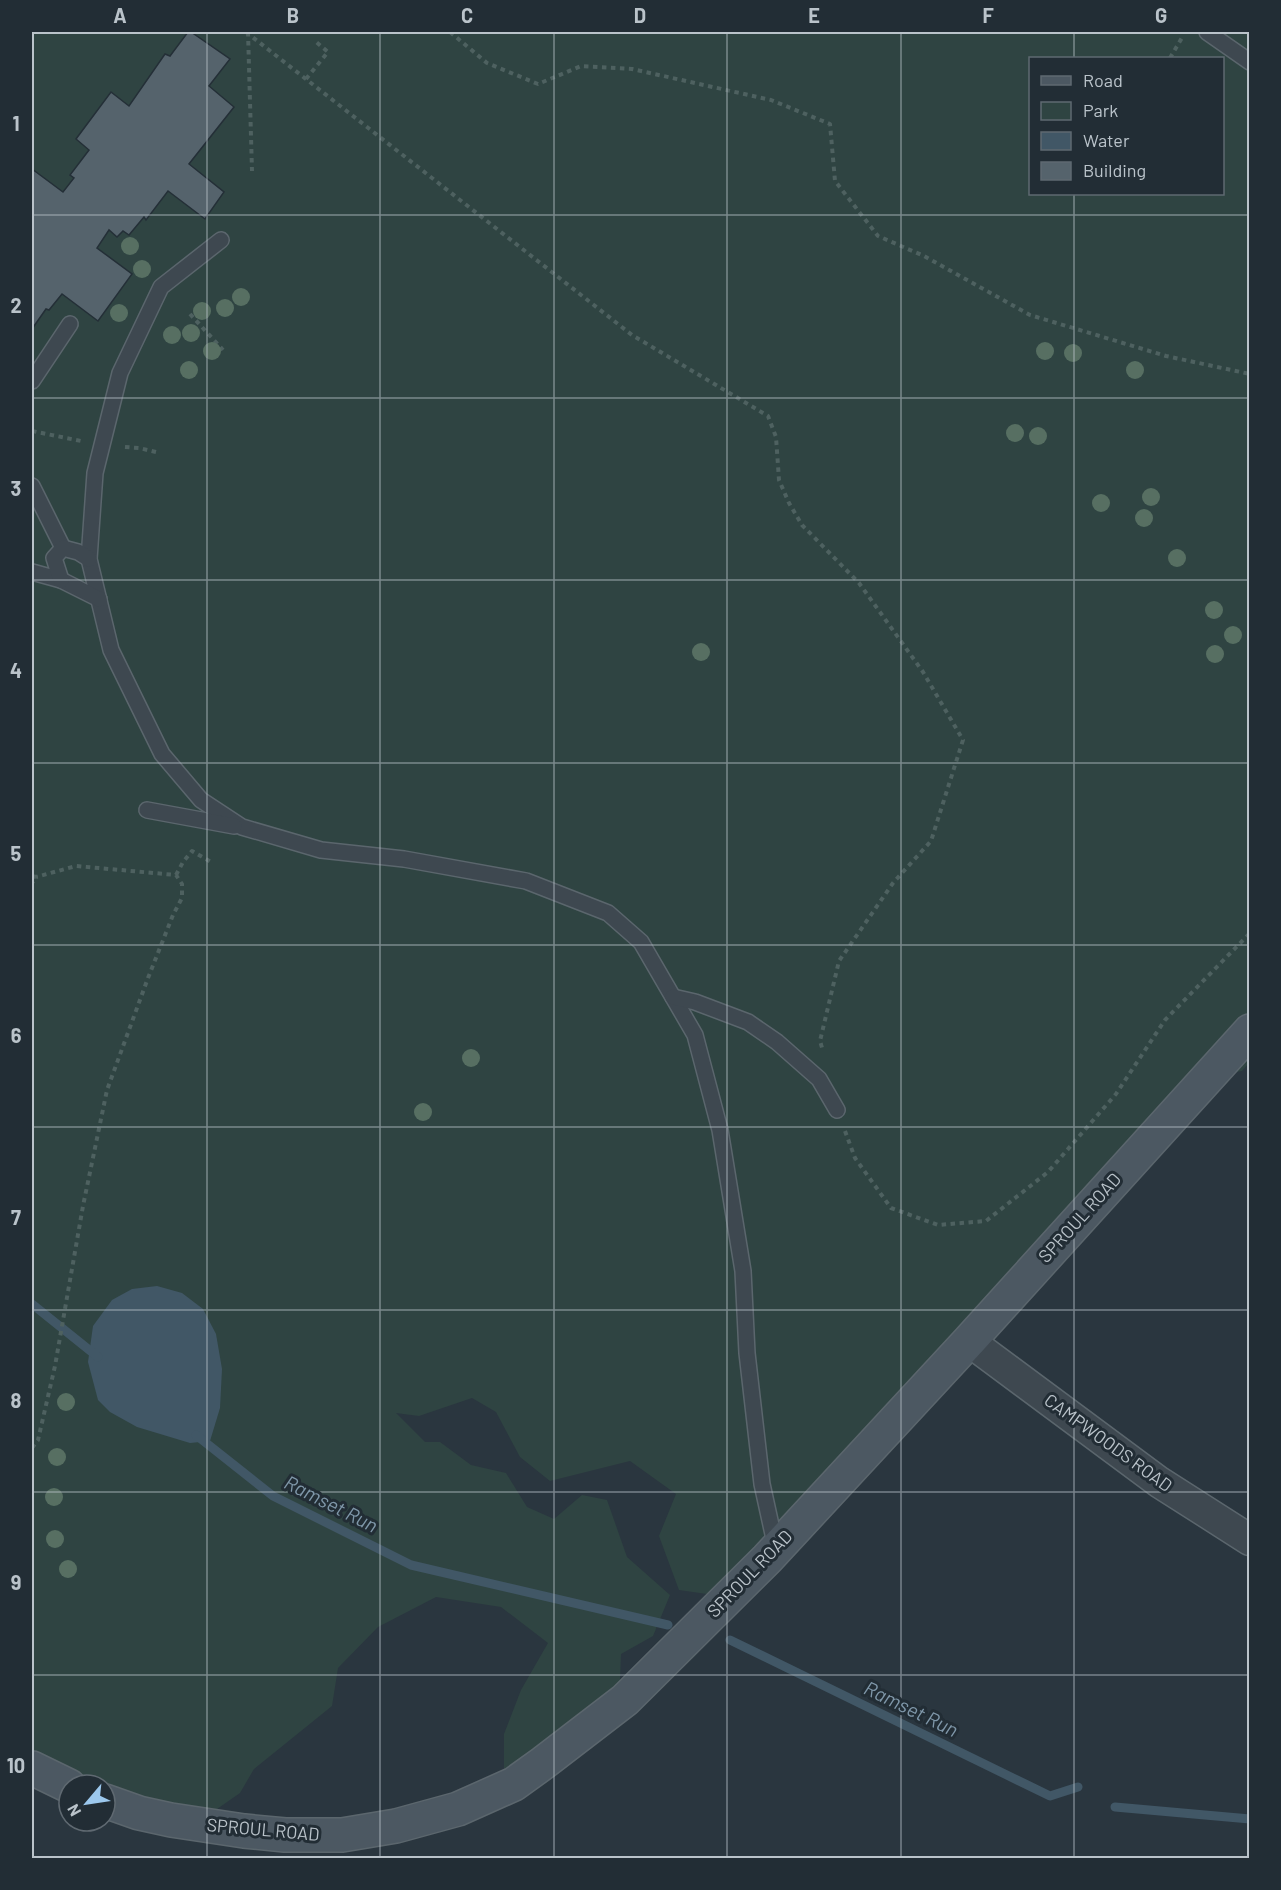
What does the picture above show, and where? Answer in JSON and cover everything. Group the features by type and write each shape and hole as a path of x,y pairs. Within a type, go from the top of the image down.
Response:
{"main road":[{"name":"SPROUL ROAD","path":"117,1805 171,1820 244,1831 285,1835 342,1835 396,1826 458,1809 514,1784 625,1700 776,1548 969,1341 1250,1031"},
{"path":"32,1768 57,1780"}],"street":[{"name":"CAMPWOODS ROAD","path":"969,1341 1159,1482 1250,1540"}],"lane":[{"path":"1207,32 1250,62"},
{"path":"221,240 161,287 120,373 95,473 90,559 111,650 162,754 201,800 243,827"},
{"path":"32,381 70,324"},
{"path":"32,486 63,548 78,552 90,559"},
{"path":"61,580 54,558 63,548"},
{"path":"32,573 61,580 99,599"},
{"path":"147,810 243,827 321,850 404,859 526,881 608,913 641,942 695,1035 720,1130 743,1271 747,1353 762,1484 776,1548"},
{"path":"673,997 748,1022 777,1042 819,1079 837,1110"}],"path":[{"path":"247,32 632,335 768,416 776,437 779,480 802,525 859,584 923,672 963,740 931,841 893,883 839,961 820,1041 823,1052"},
{"path":"247,32 252,171"},
{"path":"450,32 487,63 538,84 581,66 632,69 771,100 830,124 835,180 878,237 924,256 1030,315 1166,356 1250,374"},
{"path":"1171,57 1185,32"},
{"path":"306,79 328,52 315,41"},
{"path":"190,314 223,350"},
{"path":"32,431 81,441"},
{"path":"123,447 160,453"},
{"path":"176,875 192,851 211,862"},
{"path":"32,883 34,876 76,866 176,875"},
{"path":"32,1448 38,1440 57,1350 106,1090 172,915 182,898 182,884 176,875"},
{"path":"837,1110 855,1158 891,1208 938,1225 986,1221 1048,1172 1116,1094 1165,1020 1250,933"}],"green space":[{"path":"32,32 1249,32 1249,1063 1242,1071 1219,1075 714,1595 679,1590 659,1536 676,1494 630,1461 550,1481 520,1457 496,1412 472,1398 419,1416 396,1413 425,1442 440,1442 471,1465 506,1473 527,1507 554,1519 582,1495 607,1500 627,1557 670,1595 653,1636 621,1654 620,1680 595,1712 504,1771 504,1734 521,1690 548,1643 501,1607 436,1597 378,1627 338,1668 332,1706 254,1769 240,1793 207,1816 117,1803 117,1773 57,1773 57,1779 32,1768"}],"water":[{"path":"157,1286 182,1293 203,1309 216,1334 222,1369 220,1408 210,1441 190,1443 137,1427 110,1412 98,1400 88,1362 93,1326 112,1300 132,1289"}],"building":[{"path":"188,32 230,59 209,86 234,107 189,164 224,192 205,219 168,191 146,220 144,217 129,235 123,231 117,237 109,230 97,248 132,274 98,321 62,294 49,310 46,309 32,329 32,169 63,192 74,178 70,175 89,150 76,139 111,92 129,106 165,54 170,56"}],"waterway":[{"name":"Ramset Run","path":"32,1304 98,1357"},
{"name":"Ramset Run","path":"196,1435 273,1496 411,1565 668,1625"},
{"name":"Ramset Run","path":"730,1640 1050,1796 1078,1787"},
{"name":"Ramset Run","path":"1115,1807 1250,1819"}]}
